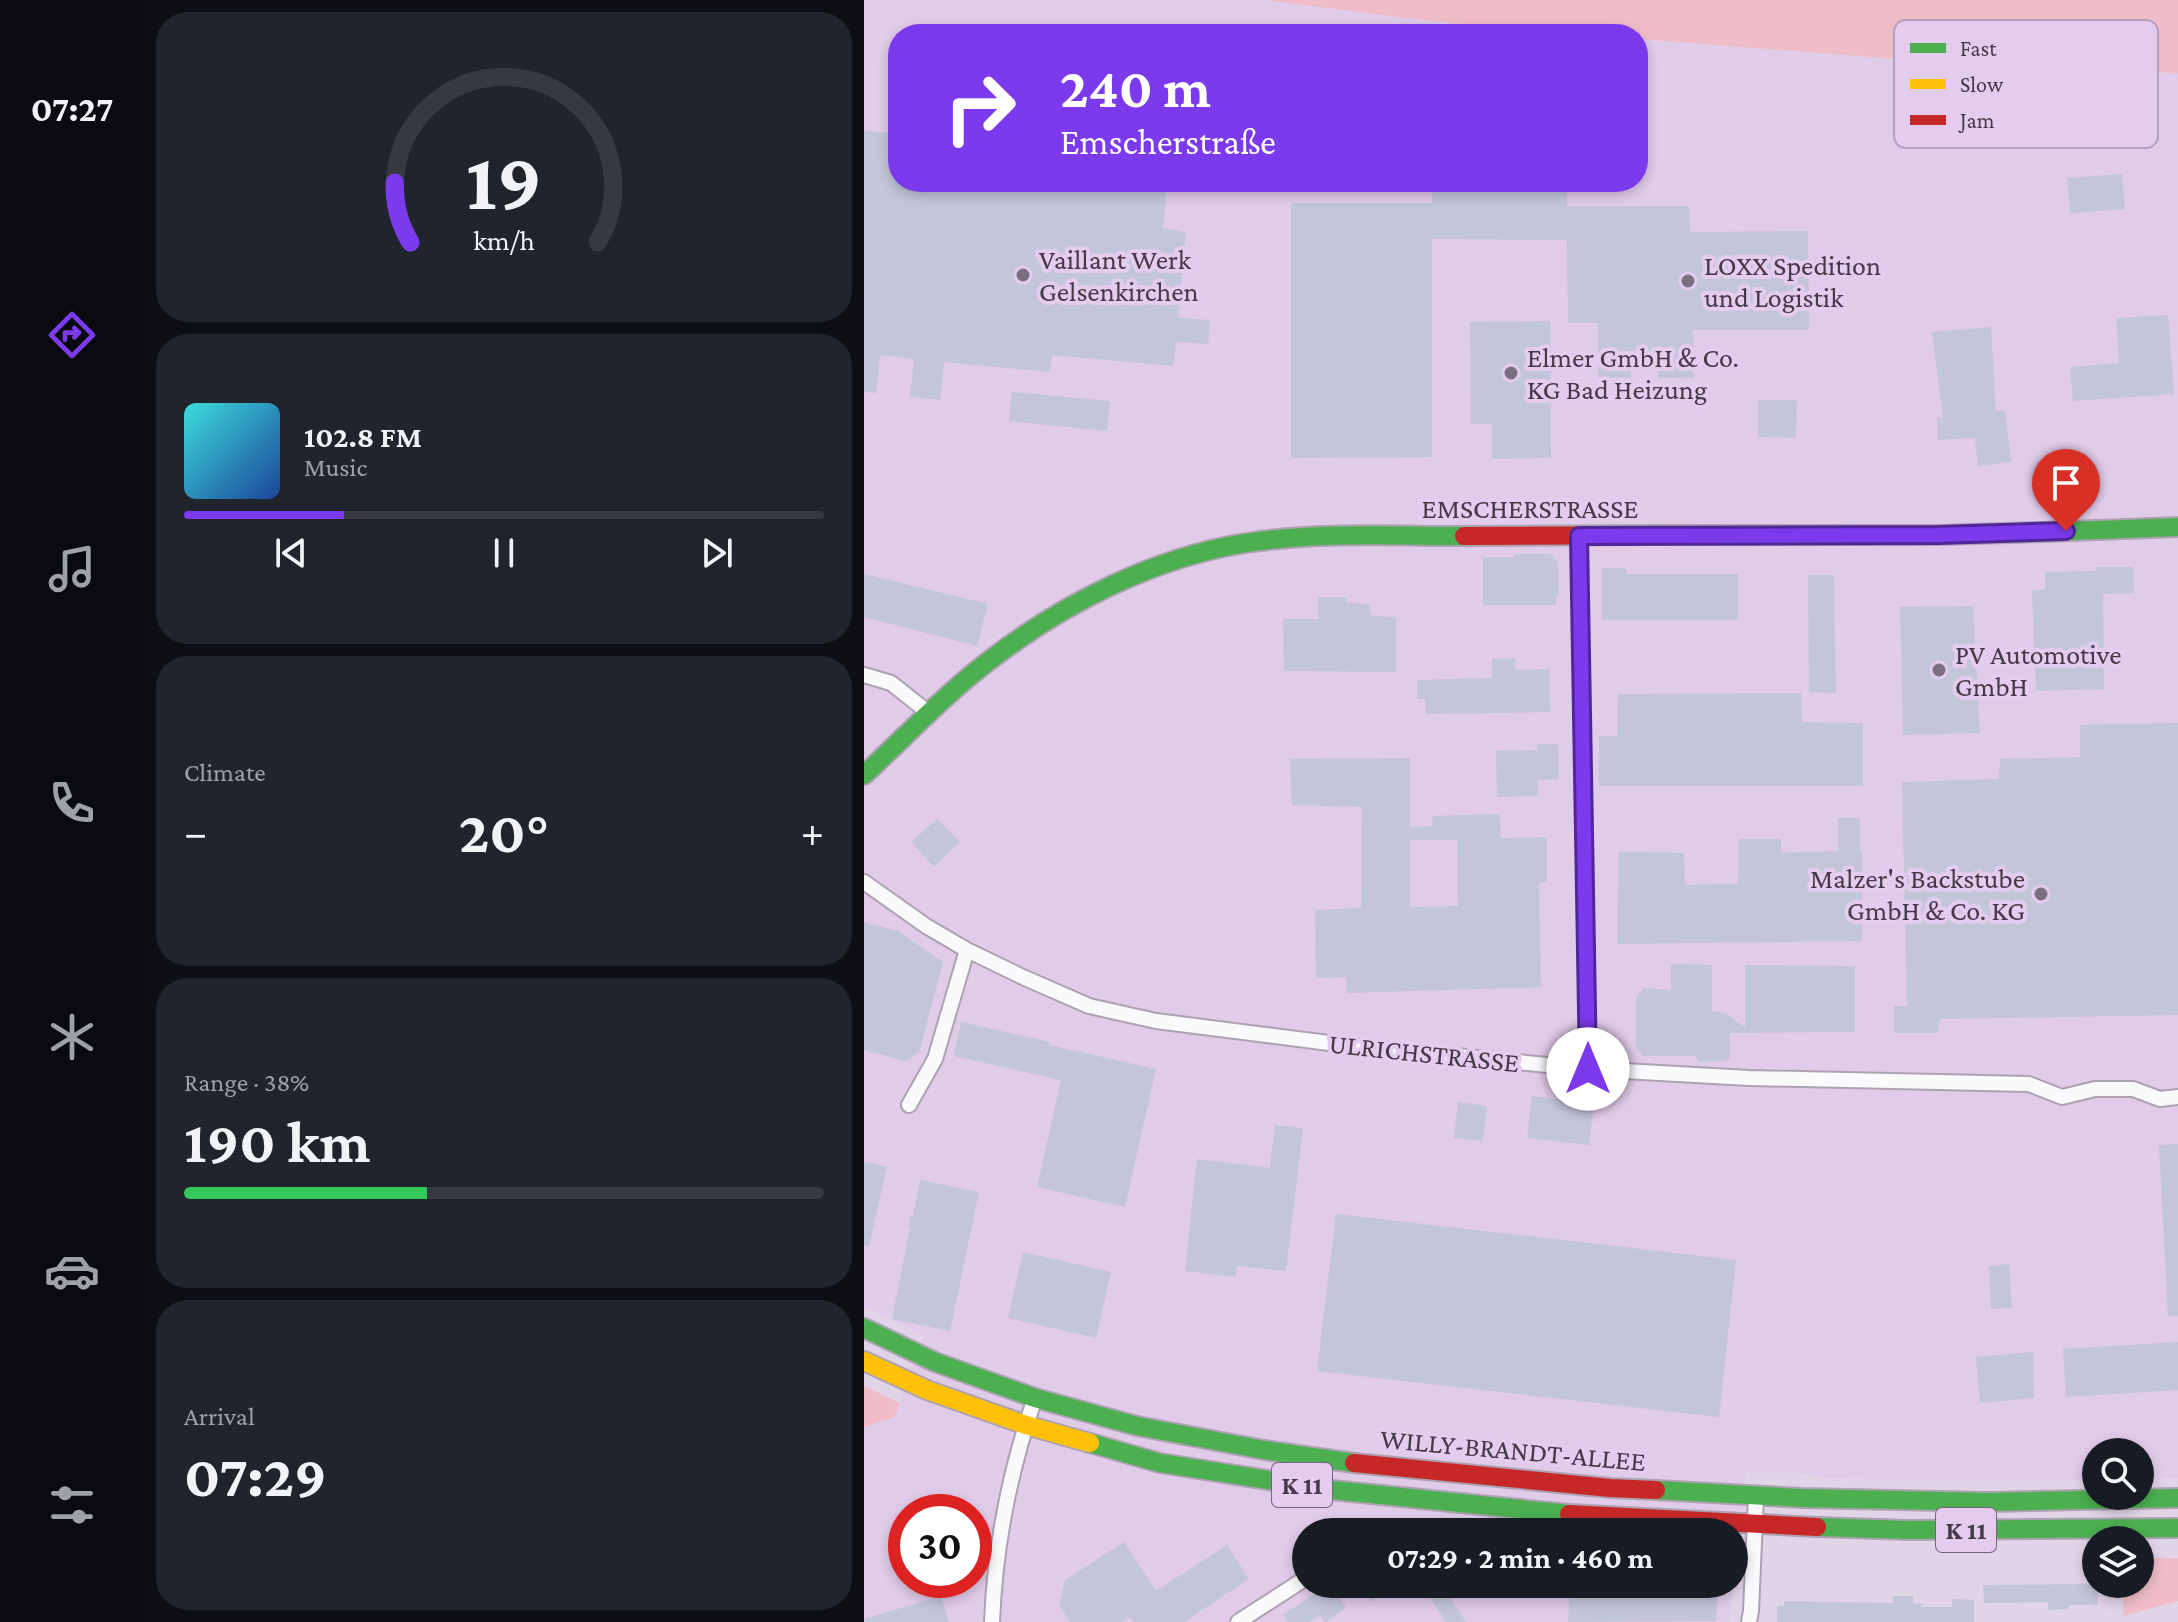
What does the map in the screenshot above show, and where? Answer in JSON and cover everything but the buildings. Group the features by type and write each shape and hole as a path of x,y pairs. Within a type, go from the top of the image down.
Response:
{"main road":[{"name":"EMSCHERSTRASSE","path":"864,775 929,713 996,656 1086,599 1147,571 1221,548 1316,536 1938,535 2178,527"},
{"name":"WILLY-BRANDT-ALLEE","path":"864,1328 935,1362 1035,1398 1137,1426 1371,1466 1594,1486 1756,1496 1988,1502 2178,1498"},
{"name":"WILLY-BRANDT-ALLEE","path":"864,1361 927,1390 1026,1425 1160,1463 1332,1490 1569,1514 1754,1525 1924,1530 2178,1528"}],"street":[{"path":"1579,536 1588,1069"},
{"path":"864,675 891,683 929,713"},
{"name":"ULRICHSTRASSE","path":"864,882 926,926 967,950 1089,1006 1156,1021 1367,1047 1588,1069 1749,1078 2029,1084 2062,1097 2095,1089 2133,1089 2160,1099 2178,1097"},
{"path":"909,1105 935,1059 967,950"},
{"path":"992,1622 1005,1508 1016,1455 1035,1398"},
{"path":"1749,1622 1756,1496"},
{"path":"1238,1622 1292,1587"}],"shaded area":[{"path":"864,0 1267,0 1457,24 888,24 888,192 1648,192 1648,40 1894,59 1894,148 2158,148 2158,72 2178,73 2178,1478 2154,1479 2154,1438 2082,1438 2082,1479 1950,1481 1827,1478 1801,1473 1745,1471 1742,1518 1292,1518 1292,1598 1732,1598 1729,1622 864,1622 864,1427 895,1417 924,1336 864,1307"},
{"path":"1267,0 2178,0 2178,73 2158,72 2158,20 1894,20 1894,59 1648,40 1648,24 1468,24"},
{"path":"864,1386 900,1403 895,1417 864,1427"},
{"path":"2154,1558 2178,1558 2178,1601 2123,1616 2124,1598 2154,1598"}],"traffic: fast":[{"path":"2043,532 2178,527"},
{"path":"864,775 944,699 994,657 1082,600 1146,571 1212,550 1300,537 1464,536"},
{"path":"864,1328 935,1362 1035,1398 1137,1426 1354,1463"},
{"path":"1090,1443 1160,1463 1332,1490 1569,1514"},
{"path":"1656,1490 1802,1498 1988,1502 2178,1498"},
{"path":"1817,1527 1909,1530 2178,1528"}],"traffic: slow":[{"path":"1658,535 2043,532"},
{"path":"864,1361 927,1390 1026,1425 1090,1443"}],"traffic: jam":[{"path":"1464,536 1658,535"},
{"path":"1354,1463 1656,1490"},
{"path":"1569,1514 1817,1527"}],"place":[{"name":"Vaillant Werk Gelsenkirchen","path":"1023,275"},
{"name":"LOXX Spedition und Logistik","path":"1688,281"},
{"name":"Elmer GmbH & Co. KG Bad Heizung","path":"1511,373"},
{"name":"PV Automotive GmbH","path":"1939,670"},
{"name":"Malzer's Backstube GmbH & Co. KG","path":"2041,894"}],"route":[{"path":"1588,1069 1579,536 1938,535 2066,531"}]}
